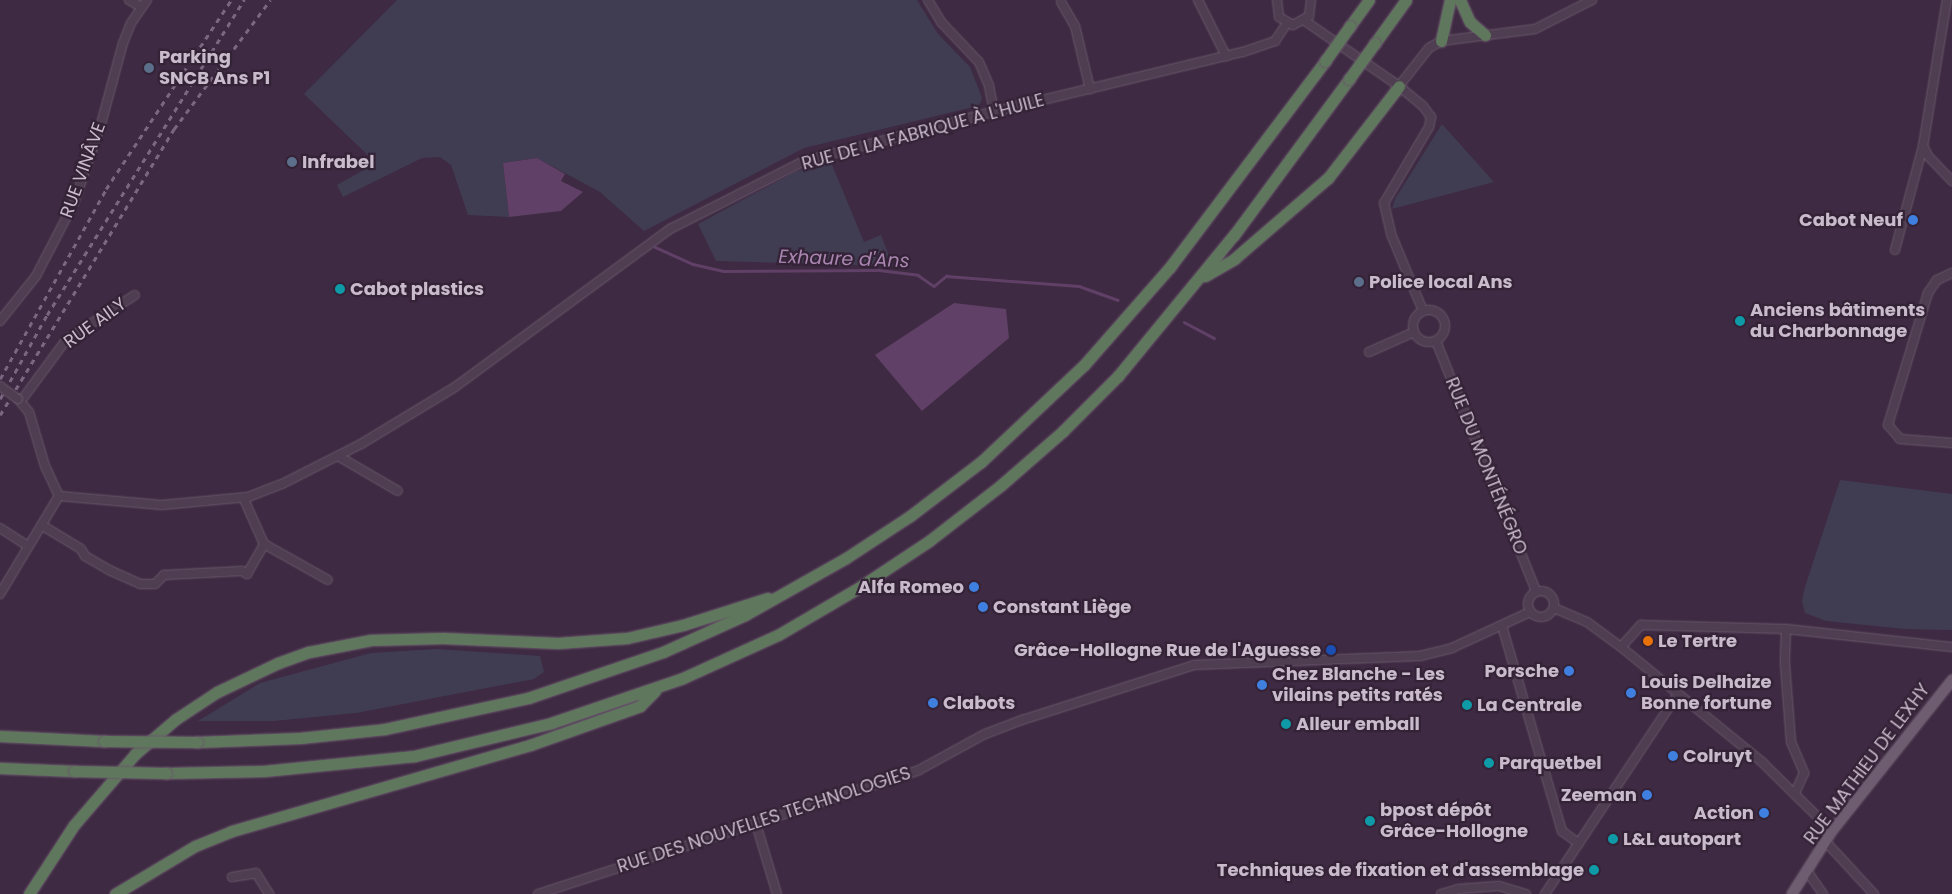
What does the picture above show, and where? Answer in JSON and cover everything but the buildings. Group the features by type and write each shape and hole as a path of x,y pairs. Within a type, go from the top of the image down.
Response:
{"highway":[{"path":"0,736 104,741 197,742 292,738 385,729 528,698 664,652 782,595 918,510 982,462 1034,416 1122,324 1170,267 1369,0"},
{"path":"0,768 166,773 264,771 414,756 551,723 660,686 778,634 854,590 963,516 1063,431 1118,376 1198,280 1406,0"},
{"path":"1441,41 1450,0"},
{"path":"1460,0 1470,22 1485,36"},
{"path":"1198,280 1234,258 1328,178 1399,86"},
{"path":"29,894 74,826 136,754 176,719 217,692 278,663 309,652 371,640 443,638 558,643 627,638 683,625 744,604 782,595"},
{"path":"115,894 187,850 232,830 598,722 640,706 660,686"}],"main road":[{"name":"RUE MATHIEU DE LEXHY","path":"1792,894 1832,831 1952,680"}],"street":[{"path":"129,0 141,7"},
{"name":"RUE VINÂVE","path":"1,318 36,276 74,203 98,134 123,43 141,7 147,0"},
{"path":"928,0 941,22 979,62 990,86 994,111"},
{"path":"1198,0 1226,56"},
{"path":"1277,0 1276,11 1287,24 1305,21 1399,86 1423,106 1431,117 1426,133 1384,204 1391,234 1423,311"},
{"path":"1305,21 1311,10 1311,0"},
{"path":"1399,86 1429,48 1441,41 1534,29 1592,0"},
{"path":"1895,250 1923,146 1947,0"},
{"path":"1061,2 1075,26 1090,89"},
{"name":"RUE DE LA FABRIQUE À L'HUILE","path":"59,496 162,505 243,497 282,484 338,456 455,387 670,229 804,161 994,111 1226,56 1275,41 1287,24"},
{"path":"1923,146 1928,156 1952,181"},
{"path":"1952,273 1937,280 1928,293 1888,425 1900,439 1952,443"},
{"name":"RUE AILY","path":"19,400 66,340 134,295"},
{"path":"1423,311 1436,311 1444,319 1444,334 1436,341 1423,341 1414,332 1415,319 1423,311"},
{"path":"1370,352 1414,332"},
{"name":"RUE DU MONTÉNÉGRO","path":"1436,341 1536,591"},
{"path":"0,386 19,400 29,412 45,466 59,496 43,526 28,546 0,594"},
{"path":"338,456 398,491"},
{"path":"243,497 264,544 328,580"},
{"path":"43,526 81,548 85,556 109,570 140,584 154,584 164,575 242,571 247,574 264,544"},
{"path":"0,528 28,546"},
{"path":"1536,591 1549,592 1554,600 1554,608 1545,617 1530,612 1528,602 1536,591"},
{"path":"1554,608 1587,622 1621,647 1795,793 1832,831"},
{"name":"RUE DES NOUVELLES TECHNOLOGIES","path":"538,894 919,770 985,734 1194,665 1420,656 1452,648 1530,612"},
{"path":"1621,647 1641,625 1786,629 1952,647"},
{"path":"1502,626 1562,831 1578,844"},
{"path":"1786,629 1785,664 1791,742 1804,773 1795,793"},
{"path":"1546,894 1678,694"},
{"path":"756,824 777,894"},
{"path":"1826,842 1874,894"},
{"path":"1807,872 1823,894"},
{"path":"232,878 256,874 269,894"},
{"path":"1442,894 1458,889 1499,886 1526,894"}],"shaded area":[{"path":"397,0 917,0 938,34 970,67 982,98 980,104 969,108 804,148 644,231 600,192 537,158 503,163 509,217 468,215 451,165 440,157 422,158 343,197 337,185 376,163 304,94"},
{"path":"1442,124 1494,182 1392,209 1395,199"},
{"path":"537,158 565,174 561,181 583,192 561,211 509,217 503,163"},
{"path":"830,160 864,242 881,235 893,266 716,261 698,224 795,172"},
{"path":"954,303 1006,309 1009,338 922,411 875,355"},
{"path":"1840,480 1952,494 1952,630 1905,629 1826,621 1805,613 1802,601 1804,590"},
{"path":"436,649 540,656 544,672 534,679 356,713 274,721 198,721 260,683 371,653"}],"waterway":[{"name":"Exhaure d'Ans","path":"655,247 693,264 723,271 879,270 918,275 934,286 946,276 1079,286 1118,300"},
{"name":"Exhaure d'Ans","path":"1184,322 1214,338"}],"railway":[{"path":"0,379 106,189 231,0"},
{"path":"0,399 47,315 244,0"},
{"path":"0,415 174,129 270,0"}],"place":[{"name":"Parking SNCB Ans P1","path":"149,68"},
{"name":"Infrabel","path":"292,162"},
{"name":"Cabot Neuf","path":"1913,220"},
{"name":"Police local Ans","path":"1359,282"},
{"name":"Cabot plastics","path":"340,289"},
{"name":"Anciens bâtiments du Charbonnage","path":"1740,321"},
{"name":"Alfa Romeo","path":"974,587"},
{"name":"Constant Liège","path":"983,607"},
{"name":"Le Tertre","path":"1648,641"},
{"name":"Grâce-Hollogne Rue de l'Aguesse","path":"1331,650"},
{"name":"Porsche","path":"1569,671"},
{"name":"Chez Blanche - Les vilains petits ratés","path":"1262,685"},
{"name":"Louis Delhaize Bonne fortune","path":"1631,693"},
{"name":"Clabots","path":"933,703"},
{"name":"La Centrale","path":"1467,705"},
{"name":"Alleur emball","path":"1286,724"},
{"name":"Colruyt","path":"1673,756"},
{"name":"Parquetbel","path":"1489,763"},
{"name":"Zeeman","path":"1647,795"},
{"name":"Action","path":"1764,813"},
{"name":"bpost dépôt Grâce-Hollogne","path":"1370,821"},
{"name":"L&L autopart","path":"1613,839"},
{"name":"Techniques de fixation et d'assemblage","path":"1594,870"}]}
